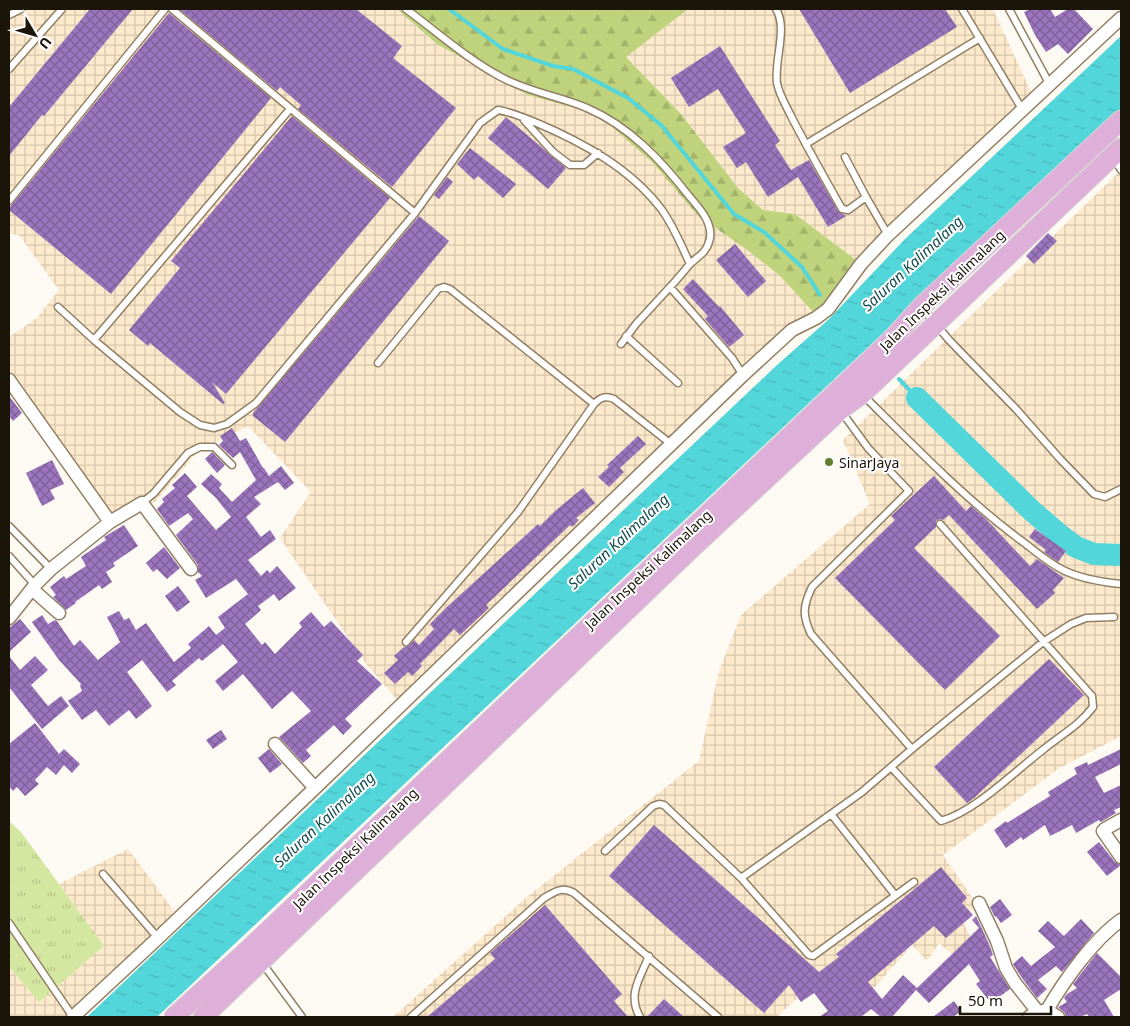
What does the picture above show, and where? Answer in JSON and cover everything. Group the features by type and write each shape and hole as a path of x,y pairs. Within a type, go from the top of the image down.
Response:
{"main road":[{"name":"Jalan Inspeksi Kalimalang","path":"174,1017 201,991 255,955 834,405 853,377 893,338 921,307 1121,120"},
{"name":"Jalan Inspeksi Kalimalang","path":"834,405 862,394 935,324 1118,158"},
{"name":"Jalan Inspeksi Kalimalang","path":"212,1014 255,955"}],"street":[{"path":"1119,9 1121,13"},
{"path":"73,1017 315,788 743,375 792,330 816,318 828,309 861,264 888,235 1121,18"},
{"path":"9,380 110,522"},
{"path":"9,618 33,587 51,569 110,522 142,503 190,569"},
{"path":"33,587 59,613"},
{"path":"275,744 315,788"},
{"path":"1121,820 1105,828 1104,831 1121,857"},
{"path":"979,903 1014,983 1043,1014 1080,962 1121,920"},
{"path":"201,991 212,1014"}],"lane":[{"path":"9,15 21,9"},
{"path":"9,68 62,9"},
{"path":"9,201 165,9"},
{"path":"172,9 415,212"},
{"path":"406,9 467,55 503,78 519,86 588,108 630,133 661,162 707,220 710,230 710,241 703,254 690,264 621,344"},
{"path":"776,9 780,15 782,26 776,66 778,89 842,209 848,210 866,197"},
{"path":"962,9 1022,109"},
{"path":"1009,9 1050,85"},
{"path":"806,144 980,38"},
{"path":"94,340 290,108"},
{"path":"58,308 180,412 200,425 214,428 227,424 256,403 415,212 480,123 498,110 509,112 569,137 598,153 643,188 675,229 690,264"},
{"path":"521,117 553,152 570,165 584,165 598,153"},
{"path":"845,157 888,235"},
{"path":"378,363 438,289 444,287 450,289 594,404"},
{"path":"670,287 732,358 743,375"},
{"path":"921,307 1094,494 1105,497 1121,489"},
{"path":"626,336 678,384"},
{"path":"853,377 862,394 933,464 1000,524 1061,569 1076,576 1121,584"},
{"path":"406,642 518,512 594,404 604,397 614,399 671,444"},
{"path":"834,405 868,448 911,493 812,588 804,604 805,622 811,634 912,749"},
{"path":"142,503 154,493 188,453 200,447 214,447 232,465"},
{"path":"891,767 941,821 953,818 971,807 1078,724 1093,707 1092,696 940,524"},
{"path":"9,526 51,569"},
{"path":"9,556 33,587"},
{"path":"741,878 862,792 1043,642 1071,624 1086,618 1114,616"},
{"path":"605,851 653,806 664,805 741,878 811,956 816,956 914,882"},
{"path":"831,814 895,895"},
{"path":"103,874 158,938"},
{"path":"410,1017 544,898 558,890 566,889 574,893 649,956 718,1017"},
{"path":"9,923 73,1017"},
{"path":"255,955 302,1017"},
{"path":"640,1017 635,1009 633,997 649,956"}],"shaded area":[{"path":"9,9 397,9 437,44 597,114 652,162 698,216 746,249 779,275 816,315 399,702 367,665 280,538 311,492 248,426 198,451 155,502 116,524 9,384 9,337 37,318 59,290 19,235 9,234"},
{"path":"688,9 993,9 1036,103 860,263 795,214 763,210 738,188 681,114 625,56"},
{"path":"1121,170 1121,736 1058,769 943,855 977,905 961,919 972,939 953,955 939,943 927,961 912,945 868,995 842,965 798,997 777,1017 393,1017 527,897 699,761 719,671 741,615 870,504 843,440"},
{"path":"128,849 175,912 68,1017 9,1017 9,967 39,1002 104,946 59,884"}],"green space":[{"path":"397,9 688,9 626,57 681,114 738,188 763,210 795,214 860,263 816,315 779,275 746,249 698,216 652,162 597,114 528,95 437,44"},
{"path":"9,821 21,832 104,946 39,1002 9,967"}],"water":[{"name":"Saluran Kalimalang","path":"1121,36 1121,109 157,1017 87,1017 777,365 828,320 905,239"}],"building":[{"path":"90,9 133,9 9,156 9,107"},
{"path":"179,9 356,9 402,46 393,58 456,108 392,187 298,109 301,105 280,87 277,91"},
{"path":"799,9 945,9 957,27 850,93"},
{"path":"1031,9 1050,9 1055,17 1068,9 1074,9 1093,29 1068,54 1058,44 1046,52 1024,12"},
{"path":"169,13 271,98 111,294 9,210 9,208"},
{"path":"720,46 780,141 775,145 791,170 809,160 838,211 846,216 828,227 798,177 768,197 746,162 737,168 723,147 746,133 718,89 689,107 671,78"},
{"path":"292,116 390,198 226,394 212,382 225,403 223,404 150,343 148,346 129,330 180,268 171,261"},
{"path":"506,117 566,168 548,189 488,138"},
{"path":"470,148 516,184 503,198 478,176 474,180 457,164"},
{"path":"447,177 453,182 439,199 434,195"},
{"path":"419,216 449,241 285,442 253,416 253,413"},
{"path":"1048,233 1057,241 1034,264 1026,256"},
{"path":"735,244 766,281 748,297 716,260"},
{"path":"693,279 720,306 744,335 729,347 705,319 708,316 683,289"},
{"path":"9,396 22,413 13,421 9,416"},
{"path":"232,428 240,441 246,438 269,476 281,466 294,483 285,490 278,482 254,497 261,504 246,517 261,537 270,530 276,539 248,560 261,576 267,570 270,573 277,566 296,588 279,601 274,594 258,606 261,610 245,624 262,645 265,642 275,654 302,627 299,623 311,612 324,627 331,621 363,655 357,661 382,684 345,719 352,726 343,735 334,725 306,750 311,756 303,763 279,737 311,711 292,691 272,709 243,674 223,691 215,681 238,662 223,644 202,661 199,658 172,681 176,685 167,692 142,660 127,672 152,706 136,719 129,710 109,726 96,710 82,720 68,701 82,691 81,684 59,660 32,622 42,615 48,624 55,620 57,621 74,646 80,640 98,660 120,642 107,617 119,611 124,620 129,618 136,630 146,623 174,662 191,648 188,644 209,626 216,635 225,628 218,617 248,594 236,579 206,598 195,580 202,576 198,572 198,565 176,535 193,519 188,513 169,526 157,509 164,502 162,499 175,488 172,485 185,473 197,487 187,496 216,530 231,517 216,498 201,484 211,474 222,484 219,488 232,502 256,480 240,452 233,458 219,445 223,441 220,436"},
{"path":"638,436 646,444 620,468 624,472 609,487 598,477 609,467 607,465"},
{"path":"212,452 225,465 217,473 205,459"},
{"path":"52,460 64,484 50,490 55,499 42,506 26,473"},
{"path":"934,476 966,511 971,506 986,519 1030,566 1037,559 1064,578 1053,590 1055,593 1037,609 949,515 943,520 936,521 936,527 914,548 1000,636 945,690 835,578 895,520 891,516"},
{"path":"583,488 595,503 576,518 579,520 572,527 570,525 486,605 489,608 460,635 454,629 420,664 422,666 412,676 408,672 395,684 384,673 398,660 394,656 414,640 419,645 434,629 430,624 447,607 538,524 540,526"},
{"path":"124,525 138,546 113,563 115,566 106,572 112,582 102,589 99,585 66,610 53,597 56,595 50,587 64,576 66,579 86,566 81,557 106,540 104,537"},
{"path":"1035,529 1066,551 1058,562 1044,552 1046,550 1029,537"},
{"path":"164,547 180,568 167,579 157,569 153,572 146,563"},
{"path":"178,586 190,602 177,612 165,596"},
{"path":"20,619 31,632 9,652 9,628"},
{"path":"9,656 20,670 35,656 48,670 31,685 48,706 61,696 69,706 42,729 9,687"},
{"path":"1049,659 1084,695 967,803 934,767"},
{"path":"35,723 59,754 64,749 80,764 72,773 64,765 56,775 47,767 35,780 39,784 25,796 17,787 13,791 9,786 9,744"},
{"path":"221,730 227,739 213,749 206,740"},
{"path":"269,749 282,764 270,773 258,758"},
{"path":"1121,749 1121,764 1095,777 1104,793 1121,785 1121,807 1114,810 1116,813 1076,833 1072,825 1050,836 1045,825 1023,840 1021,837 1006,848 994,830 1050,796 1048,792 1077,774 1074,768 1087,762 1088,765"},
{"path":"654,825 819,972 839,957 836,954 941,867 967,898 962,903 973,915 946,938 934,926 868,982 882,999 903,975 917,988 979,928 972,920 976,916 993,955 990,957 1010,989 991,1003 976,984 980,981 969,964 929,1003 916,990 892,1017 881,1017 871,1009 861,1017 819,1017 828,1011 814,993 801,1002 789,985 764,1013 609,876"},
{"path":"1099,842 1115,862 1121,865 1107,876 1087,852"},
{"path":"1000,899 1012,915 1001,923 995,917 990,907"},
{"path":"545,905 622,994 614,1001 628,1017 427,1017 495,959 490,953"},
{"path":"1081,919 1094,933 1062,972 1056,966 1038,980 1047,989 1037,998 1013,964 1022,956 1031,966 1055,947 1038,931 1048,921 1064,936"},
{"path":"1097,953 1121,977 1121,989 1104,1000 1114,1017 1089,1017 1087,1014 1080,1017 1066,1017 1065,1013 1058,1007 1067,1002 1064,998 1077,988 1073,984"},
{"path":"664,999 684,1017 647,1017"},
{"path":"954,1001 961,1011 953,1017 933,1017"}],"waterway":[{"path":"449,9 503,49 553,66 573,69 628,98 661,125 734,214 764,232 802,267 820,295"},
{"path":"899,379 917,398"},
{"path":"917,398 1031,510 1060,535 1076,547 1094,554 1121,555"}],"place":[{"name":"SinarJaya","path":"829,462"}]}
